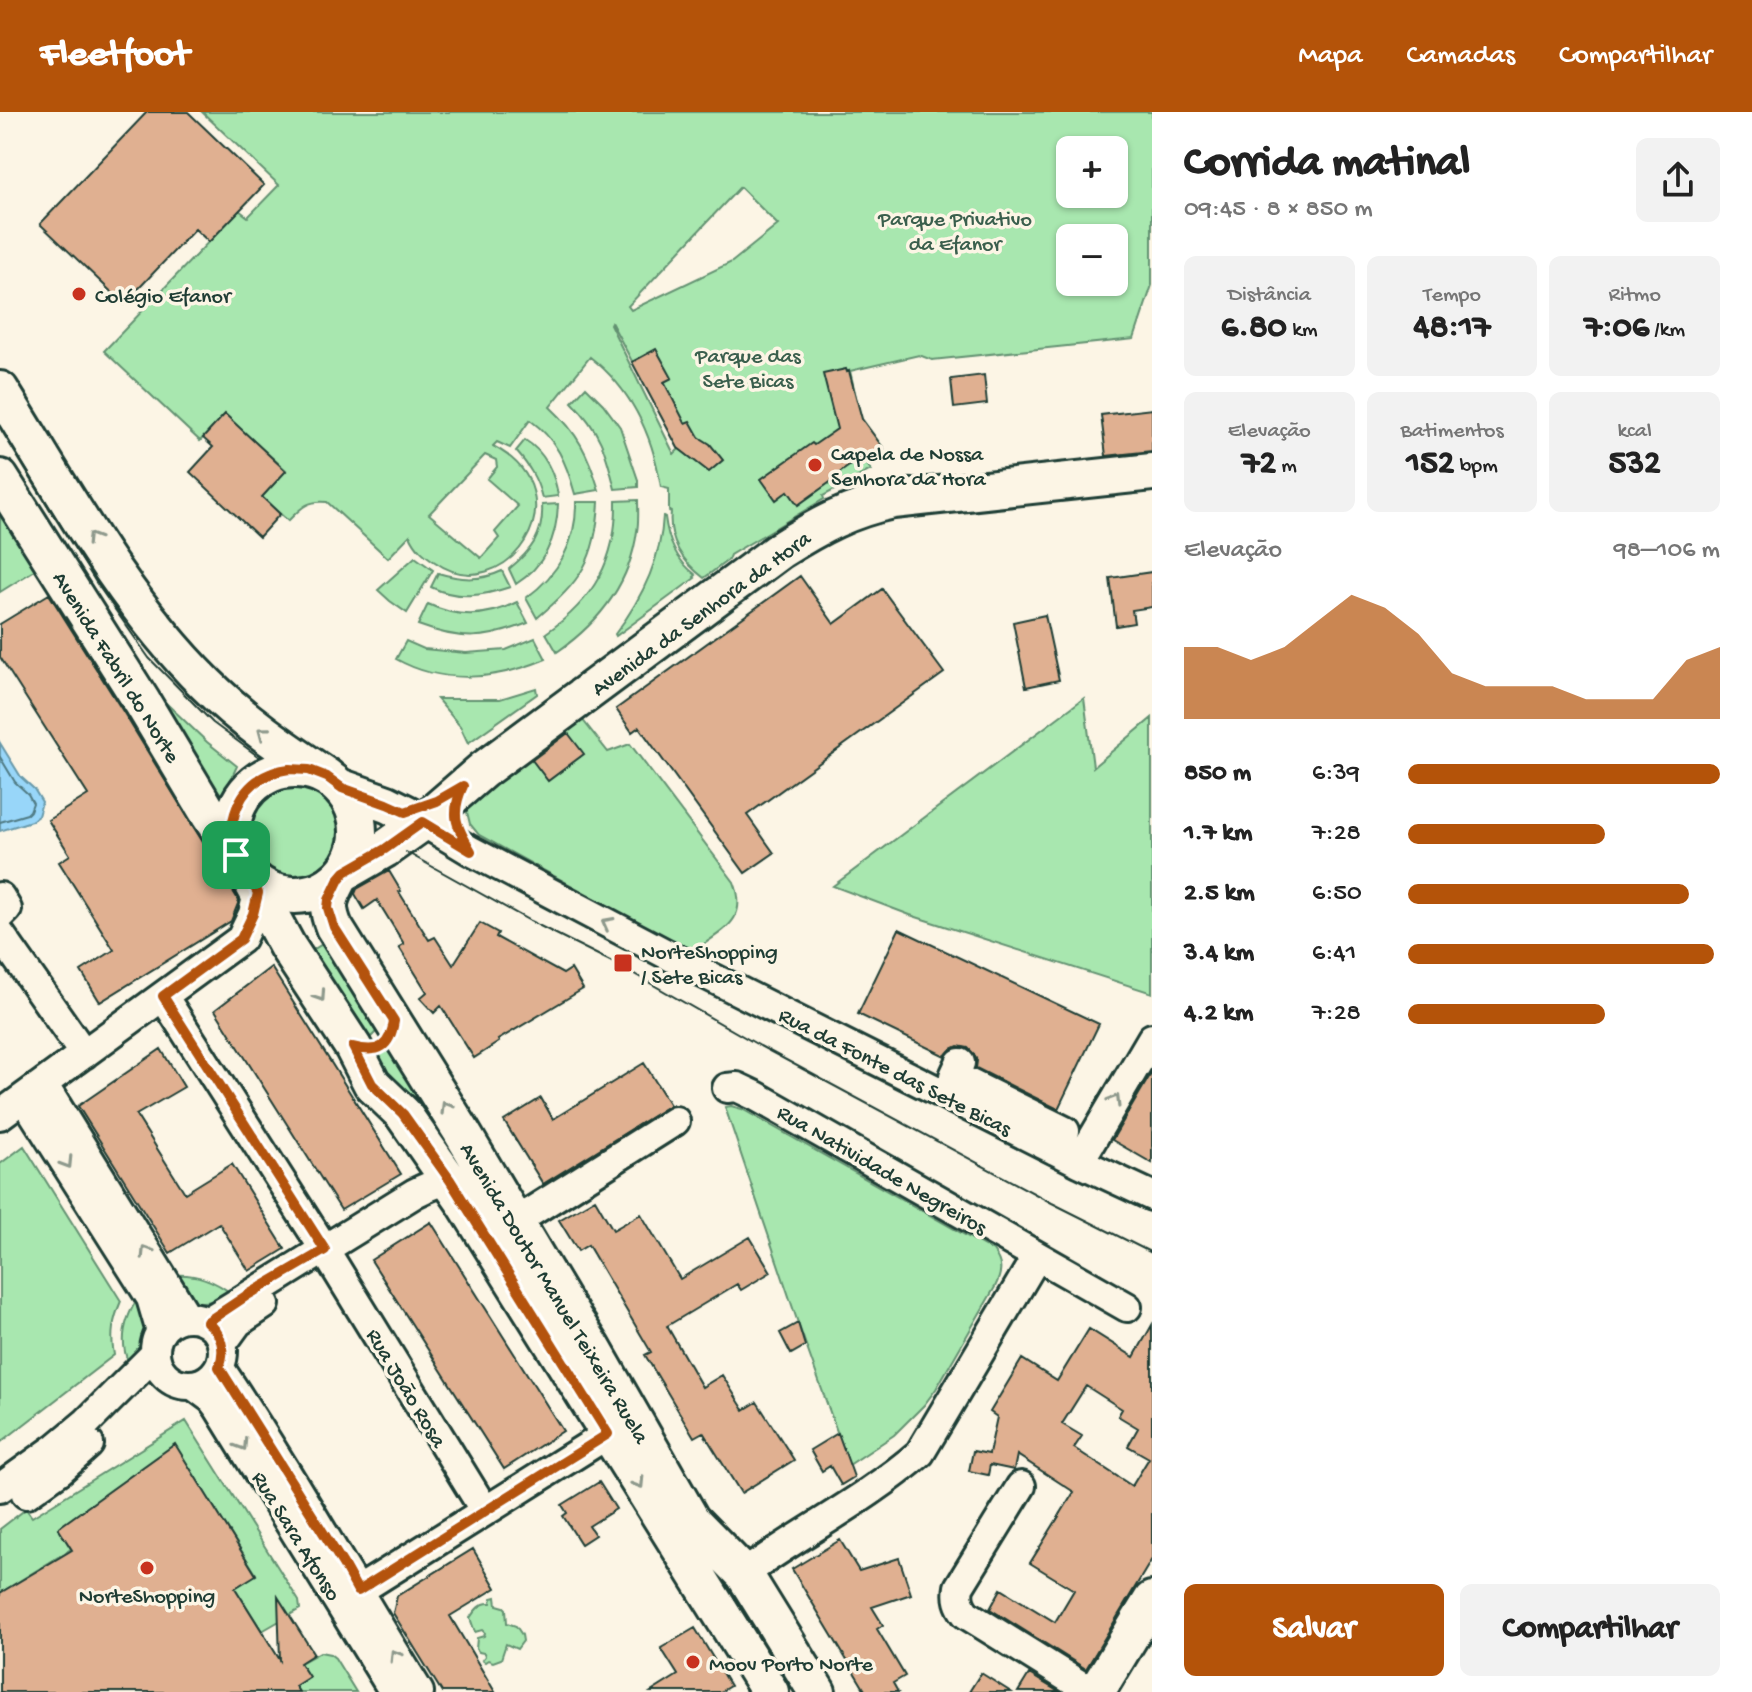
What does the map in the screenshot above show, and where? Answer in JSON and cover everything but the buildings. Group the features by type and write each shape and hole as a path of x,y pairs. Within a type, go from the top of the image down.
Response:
{"main road":[{"path":"0,390 111,567 167,641 205,684 230,706 282,747 334,782 353,804 358,822 358,841 353,859 342,875 325,888 305,894 284,894 264,887 247,874 232,836 234,817 241,799 254,784 270,774 289,769 309,770 334,782"},
{"name":"Avenida da Senhora da Hora","path":"342,875 385,849 414,817 463,786 780,550 830,520 893,500 1152,472"},
{"name":"Avenida Fabril do Norte","path":"0,478 247,874"},
{"name":"Rua da Fonte das Sete Bicas","path":"334,782 414,817"},
{"name":"Avenida Doutor Manuel Teixeira Ruela","path":"247,874 287,946 353,1047 372,1084 403,1114 444,1191 608,1434 770,1692"},
{"name":"Avenida Doutor Manuel Teixeira Ruela","path":"342,875 329,900 331,919 592,1347 691,1520 817,1692"},
{"path":"353,1047 373,1050 382,1047 389,1041 394,1021"},
{"path":"740,1587 792,1692"},
{"path":"1093,1692 1152,1600"}],"street":[{"path":"463,786 456,803 455,817 457,827 471,851"},
{"name":"Rua da Fonte das Sete Bicas","path":"414,817 471,851 691,967 1152,1196"},
{"path":"0,1115 241,939 253,914 247,874"},
{"path":"0,897 7,909 0,916"},
{"path":"0,934 84,1054"},
{"path":"241,939 271,939 287,946"},
{"name":"Rua João Rosa","path":"163,996 485,1511"},
{"path":"1067,1156 1152,1038"},
{"path":"960,1063 954,1076 1065,1131 1067,1156"},
{"name":"Rua Natividade Negreiros","path":"727,1088 737,1087 756,1096 1127,1307"},
{"path":"33,1091 41,1122 151,1298 151,1353 164,1374 182,1384 193,1385 213,1376 209,1337 246,1296 423,1206 441,1200 456,1200 444,1191"},
{"name":"Rua Sara Afonso","path":"33,1091 209,1337 419,1692"},
{"path":"515,1222 675,1121"},
{"path":"328,1256 463,1181 473,1188 566,1326 592,1347"},
{"path":"740,1587 920,1453 1037,1256"},
{"path":"13,1491 151,1353 168,1325 176,1319 209,1337"},
{"path":"0,1467 151,1353"},
{"name":"Rua Sara Afonso","path":"193,1385 218,1407 394,1692"},
{"path":"358,1591 608,1434"},
{"path":"1021,1486 959,1587 957,1596 960,1607 966,1614 1093,1692"}],"green space":[{"name":"Parque Privativo da Efanor","path":"202,112 1152,112 1152,285 1134,339 932,360 919,355 850,371 859,410 857,413 884,449 866,463 871,470 823,496 824,499 730,555 728,560 704,578 689,565 674,541 669,489 661,487 652,450 638,415 617,384 590,357 550,407 581,445 599,490 575,494 559,452 530,420 510,448 497,442 493,446 520,467 533,492 534,517 525,541 508,560 486,571 461,573 435,562 417,547 410,535 388,558 327,502 309,504 288,521 262,497 286,470 225,415 200,441 104,351 239,210 248,217 279,185","holes":["740,187 778,225 732,262 631,310 628,306","610,324 679,449 674,454","485,455 496,460 497,467 487,479 518,506 495,532 499,538 481,558 429,514"]},
{"path":"586,387 620,427 638,487 615,489 601,442 572,402"},
{"path":"525,440 548,464 558,496 542,498 532,473 516,451"},
{"path":"638,500 633,550 620,585 587,628 557,652 546,633 577,607 599,576 612,541 616,501"},
{"path":"576,502 599,502 590,554 575,580 537,618 526,598 547,579 563,556 573,531"},
{"path":"558,504 548,549 535,568 516,584 509,569 534,542 541,525 542,505"},
{"path":"0,511 35,570 0,592"},
{"path":"663,516 674,549 696,575 695,578 616,636 654,564"},
{"path":"415,557 433,570 407,613 378,590"},
{"path":"502,571 510,587 490,593 460,595 431,587 438,573 471,578"},
{"path":"517,602 528,623 499,633 460,636 418,625 428,604 451,612 473,614 495,611"},
{"path":"535,638 546,659 490,675 471,677 433,673 396,659 406,641 424,649 466,653 506,650"},
{"path":"147,685 237,766 218,807"},
{"path":"536,688 537,694 468,743 460,726 437,699 500,699"},
{"path":"1084,698 1093,767 1152,718 1152,993 910,915 833,886"},
{"path":"578,714 608,752 630,744 734,882 738,895 736,915 725,929 697,949 680,945 479,835 470,824 466,808"},
{"path":"295,781 324,789 338,803 346,832 338,861 324,875 295,883 266,875 252,861 244,832 252,803 266,789"},
{"path":"329,940 378,1030 369,1039 303,956"},
{"path":"393,1043 445,1125 425,1137 376,1056"},
{"path":"725,1107 742,1109 993,1251 999,1260 1000,1273 995,1287 936,1389 894,1435 849,1465"},
{"path":"24,1146 121,1301 113,1328 114,1355 0,1443 0,1164"},
{"path":"173,1275 204,1278 232,1294 212,1301 192,1301"},
{"path":"139,1296 143,1339 129,1364 124,1346 125,1328"},
{"path":"186,1421 299,1601 300,1609 262,1631 235,1588 256,1574 175,1445 59,1529 71,1549 0,1593 0,1529 26,1509 32,1517"},
{"path":"496,1597 497,1605 506,1609 507,1623 516,1626 523,1641 517,1649 506,1644 501,1659 485,1662 482,1660 484,1653 476,1649 477,1638 485,1633 482,1630 475,1632 470,1618 479,1607 491,1603 492,1598"},
{"path":"320,1652 335,1658 356,1692 299,1692 295,1686 309,1677 300,1663"}],"water":[{"path":"0,743 21,777 42,802 38,816 31,821 0,831"}],"tram line":[{"path":"0,427 97,584 149,658 213,723 259,757"},
{"path":"406,852 1052,1203 1152,1253"}],"place":[{"name":"Colégio Efanor","path":"79,294"},
{"name":"Capela de Nossa Senhora da Hora","path":"815,465"},
{"name":"NorteShopping / Sete Bicas","path":"623,963"},
{"name":"NorteShopping","path":"147,1568"},
{"name":"Moov Porto Norte","path":"693,1662"}],"route":[{"path":"289,769 309,770 327,777 342,788 405,812 437,801 463,786 456,803 455,817 457,827 471,851 423,822 345,872 332,891 328,908 334,927 394,1021 389,1041 382,1047 363,1050 353,1047 372,1084 403,1114 450,1180 608,1434 358,1591 219,1367 222,1344 214,1327 207,1322 325,1250 163,996 241,939 257,904 258,893 236,855 232,836 234,817 241,799 254,784 270,774 289,769"}],"park label":[{"name":"Parque das Sete Bicas","path":"748,366"}]}
